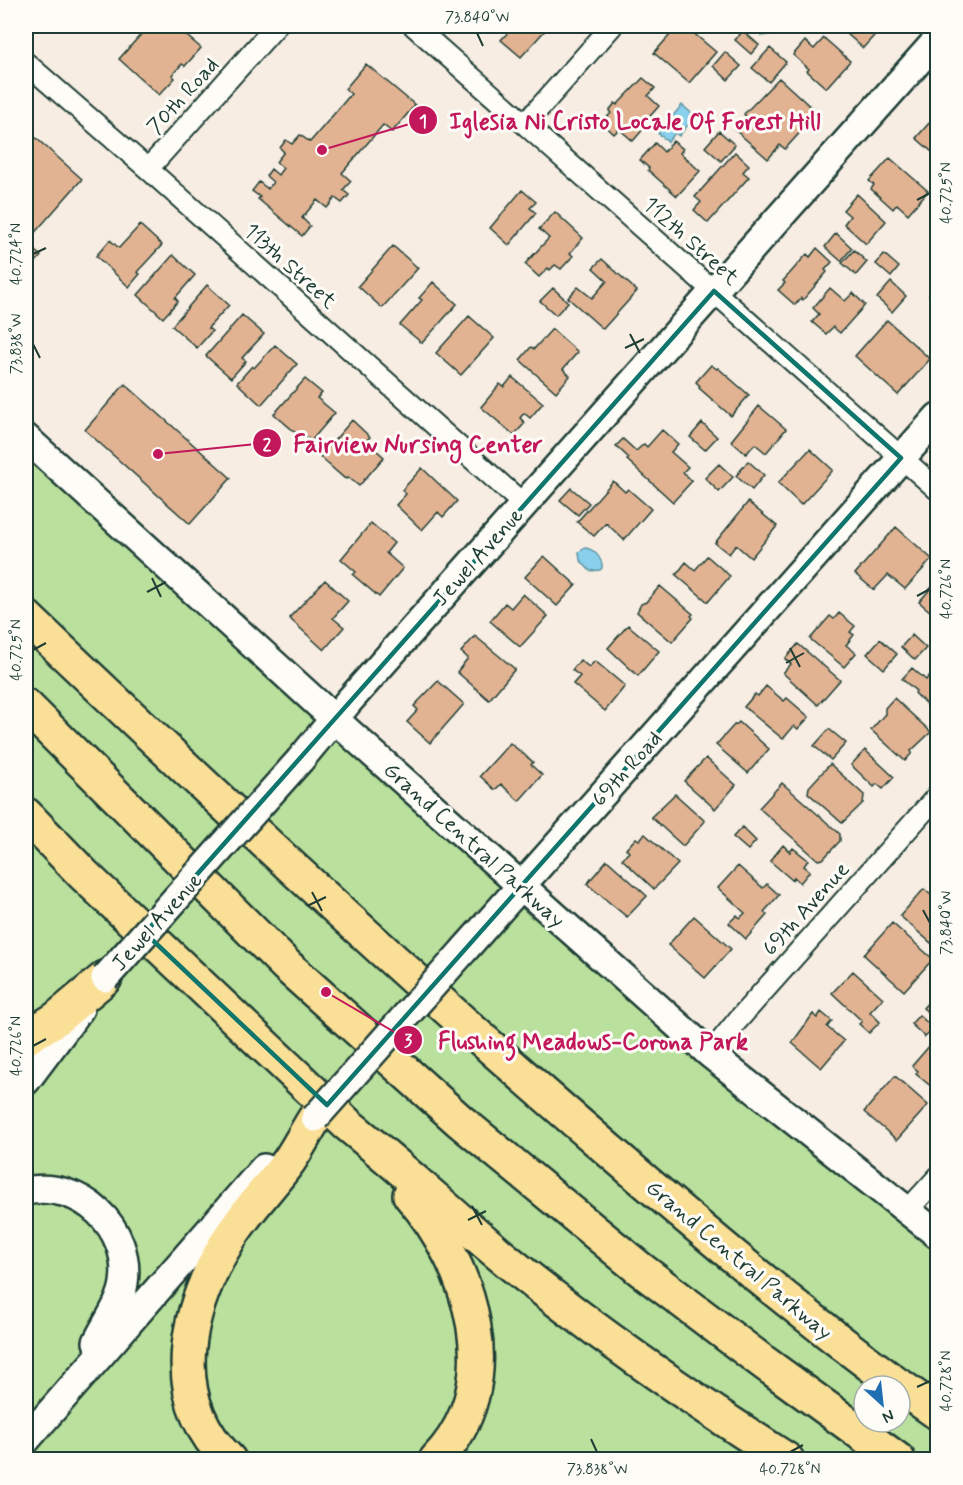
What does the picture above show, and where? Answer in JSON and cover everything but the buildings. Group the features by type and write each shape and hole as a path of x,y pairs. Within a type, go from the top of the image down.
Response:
{"highway":[{"path":"26,592 166,750"},
{"name":"Grand Central Parkway","path":"26,617 393,961 566,1113 804,1314 884,1374"},
{"path":"26,706 279,958 460,1121 649,1275 763,1362 898,1460"},
{"path":"26,815 84,875 347,1124 390,1158 500,1254 575,1313 730,1423 787,1460"},
{"path":"26,831 84,875"},
{"path":"26,1038 56,1019 105,978"},
{"path":"229,1460 202,1422 191,1396 187,1354 196,1311 207,1280 229,1238 289,1161 315,1118"},
{"path":"347,1124 434,1226 456,1266 467,1297 476,1341 474,1384 467,1412 444,1451 436,1460"},
{"name":"Grand Central Parkway","path":"912,1395 938,1413"}],"street":[{"name":"70th Road","path":"148,169 276,26"},
{"name":"112th Street","path":"414,26 938,490"},
{"path":"525,124 612,26"},
{"name":"Jewel Avenue","path":"26,1081 48,1049 105,978 300,760 523,504 938,39"},
{"name":"113th Street","path":"26,63 523,504"},
{"name":"69th Road","path":"315,1118 938,417"},
{"name":"Grand Central Parkway","path":"26,438 710,1054 906,1212 938,1235"},
{"name":"69th Avenue","path":"710,1054 744,1012 938,795"},
{"path":"26,1440 277,1154 315,1118"},
{"path":"906,1212 938,1177"},
{"path":"26,1191 52,1190 80,1198 105,1219 116,1234 123,1254 125,1276 120,1297 75,1382"}],"highlighted area":[{"path":"714,291 901,458 327,1105 145,933"}],"green space":[{"path":"26,459 302,703 302,707 478,866 493,876 494,880 532,918 535,917 575,953 710,1054 937,1235 937,1459 26,1459"}],"water":[{"path":"755,26 777,26 768,35 762,36"},
{"path":"682,105 695,116 679,136 675,133 668,142 658,133"},
{"path":"585,548 594,552 599,558 602,565 600,570 590,571 580,560 579,552"}],"place":[{"name":"Iglesia Ni Cristo Locale Of Forest Hill","path":"322,150"},
{"name":"Fairview Nursing Center","path":"158,454"},
{"name":"Flushing Meadows-Corona Park","path":"326,992"}]}
